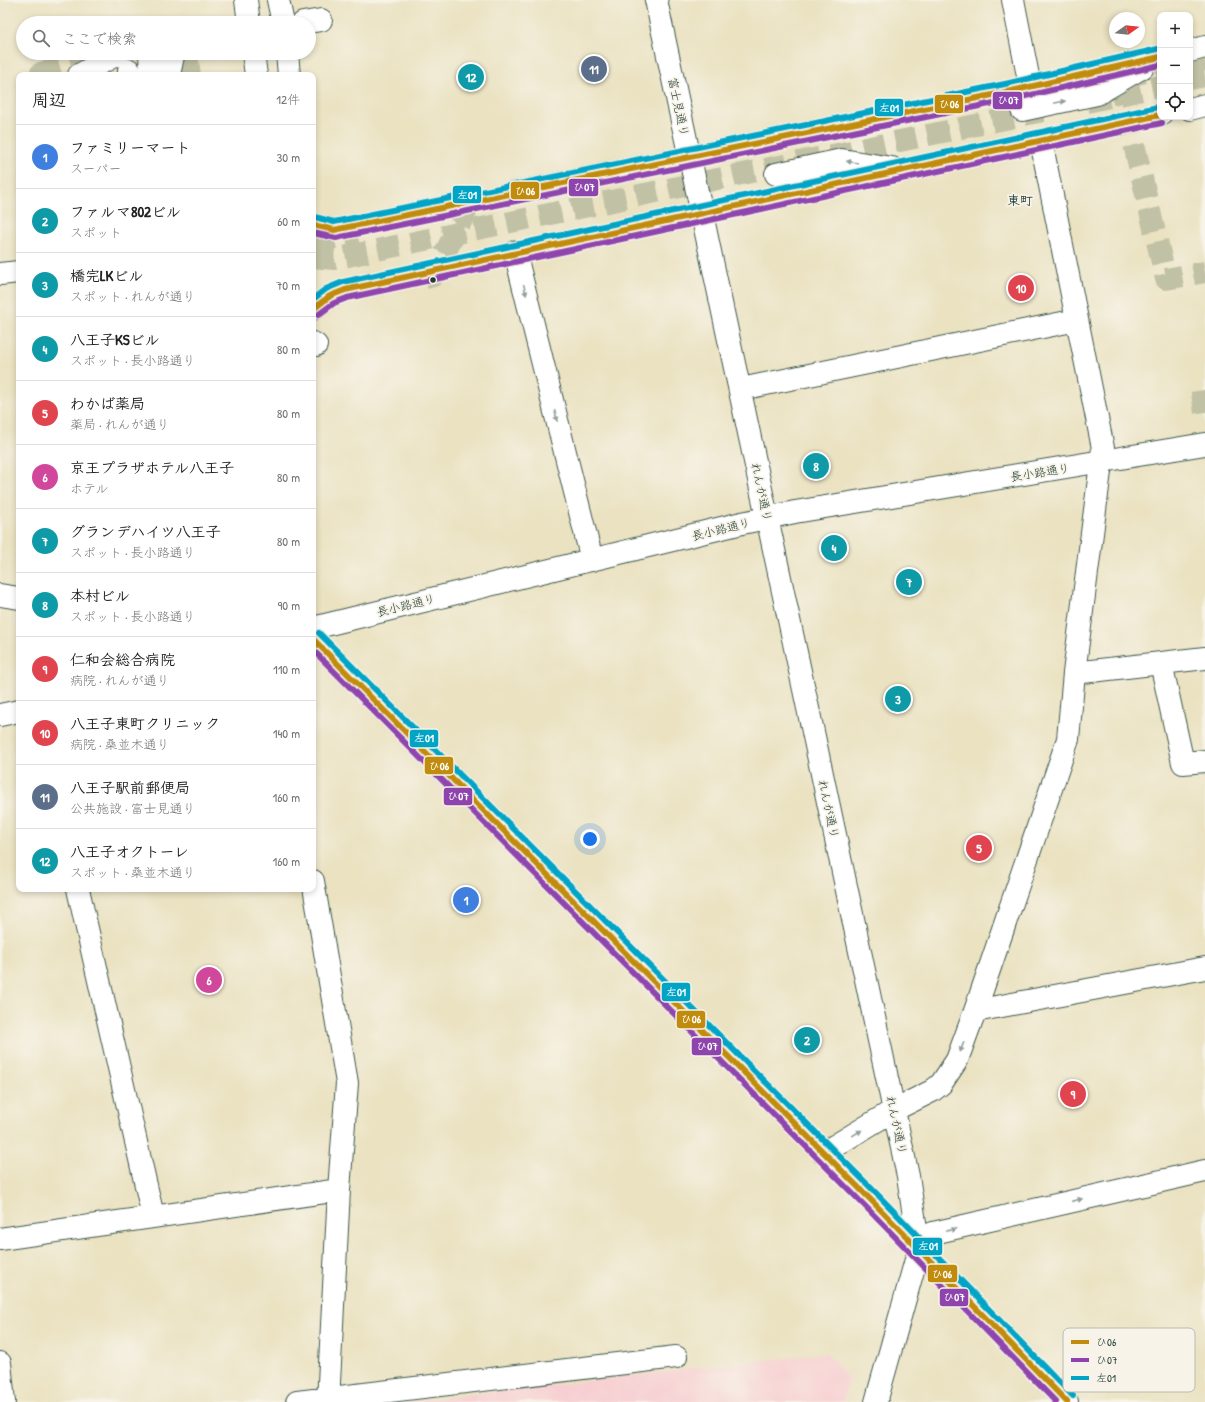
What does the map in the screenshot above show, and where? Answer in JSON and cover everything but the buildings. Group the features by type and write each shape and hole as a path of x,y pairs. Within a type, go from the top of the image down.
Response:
{"street":[{"path":"246,0 248,16"},
{"path":"278,0 281,16"},
{"name":"富士見通り","path":"656,0 703,214"},
{"path":"1013,0 1030,86"},
{"path":"1193,50 1205,47"},
{"path":"316,239 334,230 1157,59"},
{"path":"150,60 151,72"},
{"path":"170,72 172,60"},
{"path":"254,60 256,72"},
{"path":"288,60 289,72"},
{"path":"1022,110 1097,94 1157,60"},
{"path":"90,72 126,66"},
{"path":"1193,108 1205,106"},
{"path":"316,307 330,296 345,290 515,252 703,214 1157,116"},
{"path":"824,1153 894,1110 932,1091 941,1084 957,1060 1068,738 1074,673 1103,448 1041,141"},
{"path":"776,174 842,160 905,170"},
{"name":"れんが通り","path":"703,214 908,1176 920,1249 876,1402"},
{"path":"316,226 334,230"},
{"path":"515,252 592,560"},
{"path":"0,274 16,272"},
{"path":"741,390 1077,320"},
{"name":"長小路通り","path":"316,627 795,512 1205,444"},
{"path":"0,594 16,597"},
{"path":"316,642 920,1249 1067,1402"},
{"path":"1074,673 1205,658"},
{"path":"1162,663 1183,763 1205,761"},
{"path":"0,715 16,712"},
{"path":"79,892 153,1216"},
{"path":"315,892 346,1083 328,1400"},
{"path":"975,1011 1205,968"},
{"path":"920,1249 933,1233 1205,1171"},
{"path":"0,1239 339,1190"},
{"path":"297,1402 328,1400 676,1357"},
{"path":"0,1363 4,1402"}],"shaded area":[{"path":"827,1353 849,1379 843,1402 405,1402"}],"tunnel":[{"path":"44,72 84,60"},
{"path":"188,60 190,72"},
{"path":"1193,62 1205,60"},
{"path":"1123,77 1157,70"},
{"path":"1193,78 1205,76"},
{"path":"1119,81 1166,279 1205,272"},
{"path":"1087,102 1157,87"},
{"path":"316,257 334,259 1043,111"},
{"path":"425,278 433,276 467,210"},
{"path":"316,242 357,233"},
{"path":"1205,385 1201,386 1205,412"}],"transit line":[{"name":"左01","path":"316,217 334,222 1005,84 1157,49"},
{"name":"ひ06","path":"316,226 334,230 1007,92 1157,58"},
{"name":"ひ07","path":"316,234 336,238 1009,100 1157,66"},
{"name":"左01","path":"316,297 326,289 343,282 1157,107"},
{"name":"ひ06","path":"316,307 330,296 345,290 1157,116"},
{"name":"ひ07","path":"318,315 334,303 347,298 1162,123"},
{"name":"左01","path":"319,633 877,1194 1063,1386"},
{"name":"ひ06","path":"316,642 871,1200 1067,1402"},
{"name":"ひ07","path":"316,653 865,1206 1056,1402"},
{"name":"左01","path":"1069,1392 1073,1396"}],"place":[{"name":"八王子駅前郵便局","path":"594,69"},
{"name":"八王子オクトーレ","path":"471,77"},
{"name":"八王子東町クリニック","path":"1021,288"},
{"name":"本村ビル","path":"816,466"},
{"name":"八王子KSビル","path":"834,548"},
{"name":"グランデハイツ八王子","path":"909,582"},
{"name":"橋完LKビル","path":"898,699"},
{"name":"わかば薬局","path":"979,848"},
{"name":"ファミリーマート","path":"466,900"},
{"name":"京王プラザホテル八王子","path":"209,980"},
{"name":"ファルマ802ビル","path":"807,1040"},
{"name":"仁和会総合病院","path":"1073,1094"}],"district":[{"name":"東町","path":"1020,200"}]}
